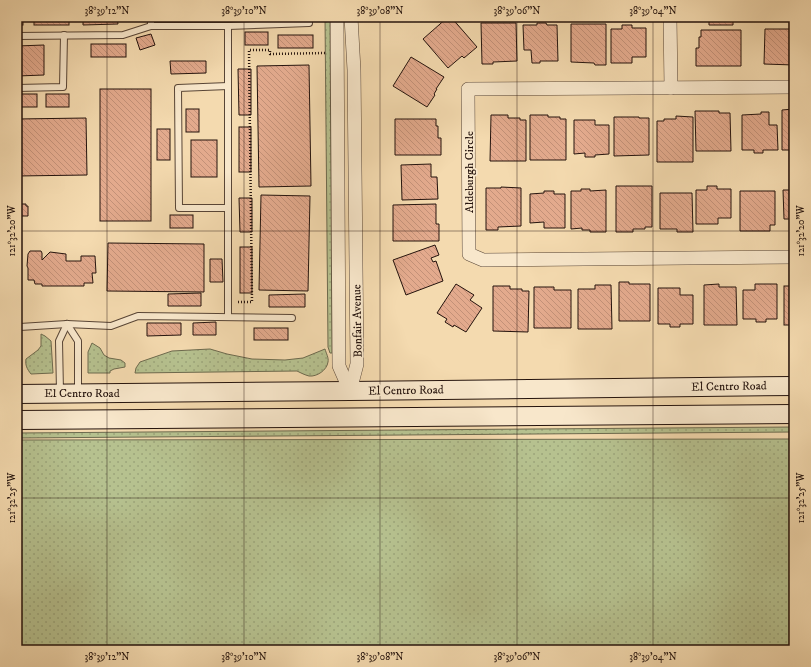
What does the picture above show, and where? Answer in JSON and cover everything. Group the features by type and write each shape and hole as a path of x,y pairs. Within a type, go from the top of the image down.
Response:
{"main road":[{"name":"El Centro Road","path":"17,394 794,386"},
{"path":"17,420 794,414"}],"street":[{"name":"Bonfair Avenue","path":"337,17 339,366 350,391"},
{"name":"Bonfair Avenue","path":"350,391 357,364 354,70 351,17"},
{"path":"670,17 671,88"},
{"name":"Aldeburgh Circle","path":"794,87 468,89 469,254 483,260 794,257"}],"lane":[{"path":"151,17 151,26"},
{"path":"17,36 124,35 151,26 228,26 309,23"},
{"path":"228,26 228,318"},
{"path":"17,88 63,87 64,35"},
{"path":"228,86 178,88 179,208 228,208"},
{"path":"17,326 68,324 111,326 138,316 292,318"},
{"path":"68,324 78,341 78,393"},
{"path":"60,393 59,341 68,324"}],"path":[{"path":"238,302 252,302 249,50 270,50 270,54 325,53"}],"green space":[{"path":"325,17 330,17 332,353 330,353 328,347"},
{"path":"41,334 51,341 53,373 31,374 27,367 26,359 41,346"},
{"path":"92,343 100,348 104,355 109,358 121,360 125,363 125,367 114,369 110,371 110,373 88,373 88,352"},
{"path":"210,349 252,359 285,360 303,358 325,349 328,360 324,370 312,376 308,376 297,371 135,373 140,362 172,351"},
{"path":"794,427 794,432 17,438 17,433"},
{"path":"794,439 794,650 17,650 17,440"}],"building":[{"path":"17,17 23,17 23,25 17,25"},
{"path":"34,17 69,17 69,25 34,25"},
{"path":"83,17 117,17 118,24 83,25"},
{"path":"448,17 451,17 477,47 464,58 462,56 448,68 423,39"},
{"path":"709,17 733,17 733,25 709,25"},
{"path":"769,17 794,17 794,20 769,20"},
{"path":"481,23 516,23 517,61 482,64"},
{"path":"537,23 557,25 558,61 540,61 540,63 532,63 531,50 524,50 523,25 537,25"},
{"path":"571,24 606,24 606,65 571,62"},
{"path":"622,25 632,25 632,28 646,28 646,57 632,57 632,63 611,63 611,29 622,29"},
{"path":"765,29 794,29 794,65 764,64"},
{"path":"701,30 741,30 741,66 696,66 696,48 699,48 699,37 701,37"},
{"path":"245,32 268,32 268,45 245,45"},
{"path":"151,34 155,45 140,50 136,38"},
{"path":"278,35 313,35 313,48 278,48"},
{"path":"91,44 126,44 126,57 91,57"},
{"path":"44,45 44,75 17,76 17,46"},
{"path":"411,57 444,77 427,107 393,86"},
{"path":"170,61 206,61 206,73 171,74"},
{"path":"309,65 311,186 259,187 257,66"},
{"path":"238,69 251,69 251,115 239,115"},
{"path":"100,89 151,89 151,221 100,221"},
{"path":"17,94 37,94 37,107 17,107"},
{"path":"46,94 69,94 69,107 46,107"},
{"path":"186,109 199,109 199,132 186,132"},
{"path":"794,109 794,150 782,150 782,110"},
{"path":"695,111 719,111 719,113 730,113 731,151 696,151"},
{"path":"761,112 769,112 769,125 777,125 778,150 763,150 763,153 754,153 754,150 742,150 742,115 761,114"},
{"path":"491,115 508,115 508,118 520,118 520,120 526,120 526,161 490,161"},
{"path":"530,115 548,115 548,117 560,117 560,119 566,119 566,160 530,160"},
{"path":"676,116 693,117 693,162 657,162 657,121 664,121 664,119 676,119"},
{"path":"614,117 649,118 649,155 614,156"},
{"path":"86,118 87,175 17,176 17,119"},
{"path":"395,119 436,119 436,126 438,126 438,138 441,138 441,155 395,155"},
{"path":"574,120 595,120 595,125 609,125 609,154 595,155 595,157 585,157 585,153 574,154"},
{"path":"239,127 251,127 251,172 239,172"},
{"path":"157,129 170,129 170,160 157,160"},
{"path":"191,140 217,140 217,177 191,177"},
{"path":"431,164 431,177 437,177 438,199 402,200 401,165"},
{"path":"616,186 652,186 652,227 645,227 645,229 633,229 633,232 616,232"},
{"path":"707,186 717,186 717,189 731,189 731,218 718,218 718,224 696,224 696,190 707,190"},
{"path":"486,188 521,188 521,226 498,227 498,230 486,230"},
{"path":"581,189 590,189 590,191 606,190 606,232 590,232 590,230 582,230 582,228 571,229 571,191 581,191"},
{"path":"783,190 794,190 794,219 784,219"},
{"path":"544,191 554,191 554,194 565,194 565,228 544,228 544,222 530,223 530,194 544,193"},
{"path":"740,191 775,191 775,225 770,225 770,231 740,231"},
{"path":"660,193 692,193 693,232 677,232 677,229 660,229"},
{"path":"261,195 310,196 308,291 259,290"},
{"path":"239,198 252,198 252,232 240,232"},
{"path":"17,204 26,204 26,206 28,206 28,216 17,216"},
{"path":"436,204 436,224 439,224 439,241 393,241 393,205"},
{"path":"170,215 193,215 193,228 170,228"},
{"path":"108,243 204,244 204,292 107,291"},
{"path":"435,245 439,255 431,258 433,262 436,261 443,281 406,295 393,260"},
{"path":"240,247 252,247 252,293 240,293"},
{"path":"30,251 41,251 42,260 50,252 66,254 66,261 81,261 81,256 95,256 96,273 92,273 93,283 84,283 84,286 42,286 42,284 35,284 34,280 28,280 27,266 28,254"},
{"path":"210,259 222,259 223,282 210,282"},
{"path":"619,282 629,282 629,284 650,284 650,321 619,321"},
{"path":"456,284 474,295 470,300 482,308 466,332 445,322 447,319 437,313"},
{"path":"719,284 719,287 736,287 737,325 704,325 704,285"},
{"path":"755,284 777,284 777,319 766,319 766,322 756,322 756,319 743,319 743,290 755,290"},
{"path":"595,285 611,285 612,329 578,329 578,289 595,289"},
{"path":"493,286 510,286 510,289 522,289 522,291 529,291 528,332 493,331"},
{"path":"784,286 794,286 794,325 784,325"},
{"path":"534,287 554,287 554,290 571,290 571,328 534,328"},
{"path":"658,288 680,288 680,295 693,295 693,324 680,324 680,327 670,327 670,324 658,324"},
{"path":"201,293 201,306 168,306 168,294"},
{"path":"305,294 305,307 269,307 269,295"},
{"path":"216,322 216,335 193,335 193,323"},
{"path":"147,323 181,323 181,335 147,336"},
{"path":"254,328 288,328 288,340 254,340"}]}
